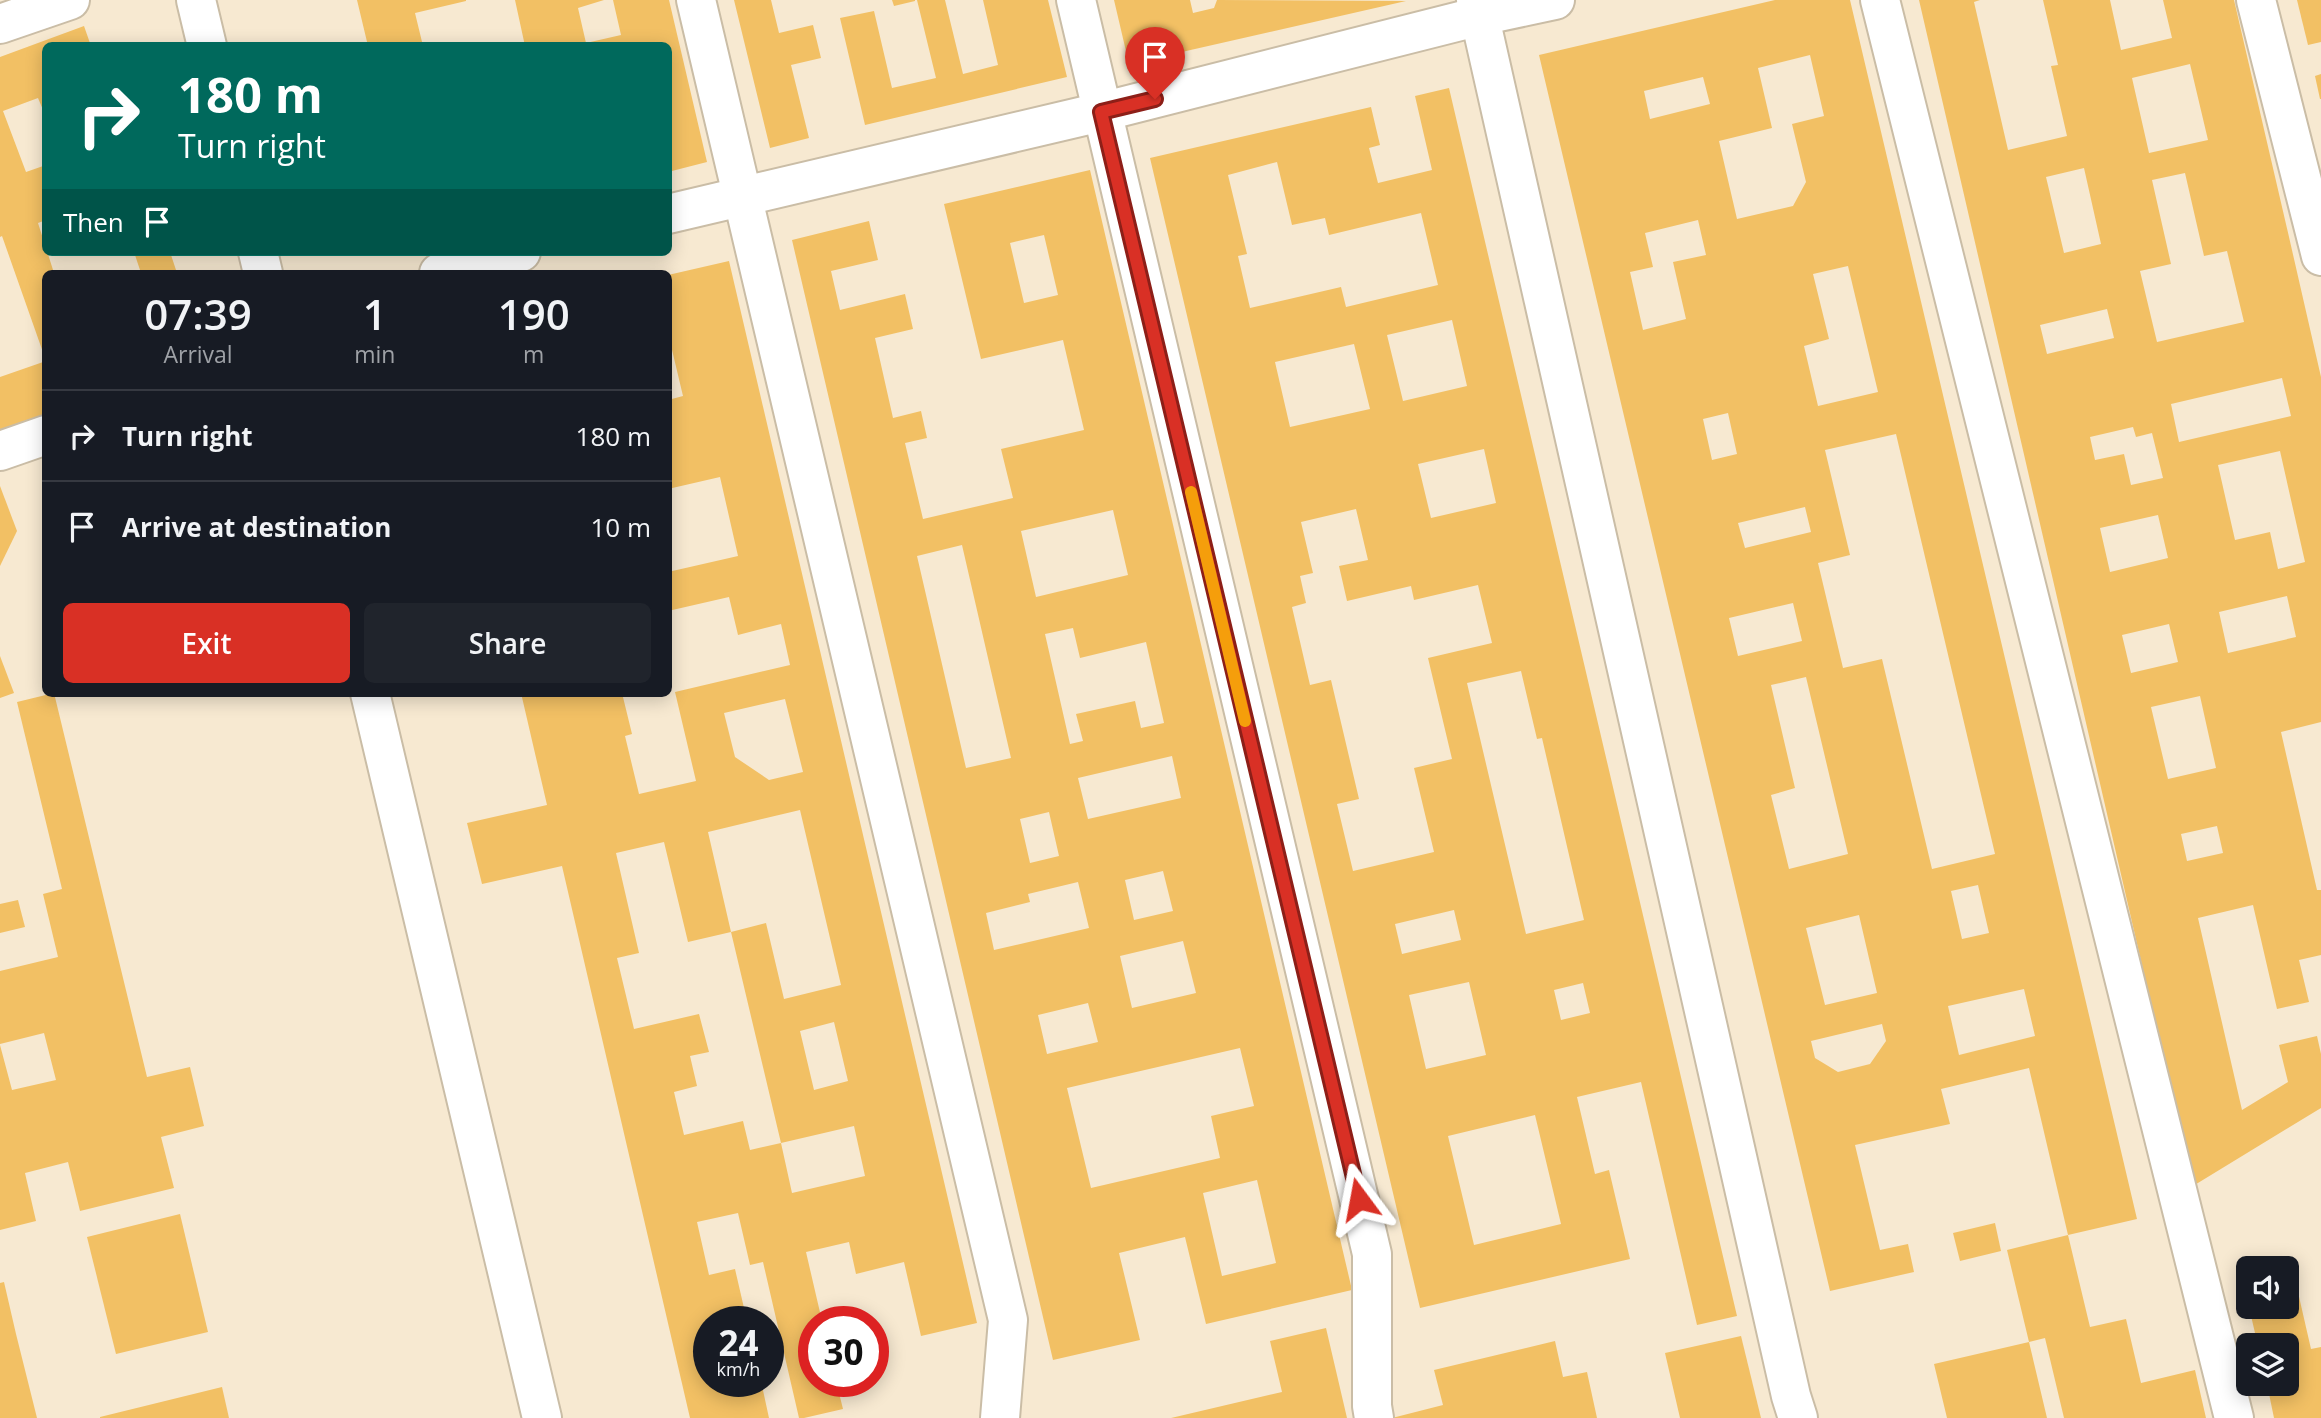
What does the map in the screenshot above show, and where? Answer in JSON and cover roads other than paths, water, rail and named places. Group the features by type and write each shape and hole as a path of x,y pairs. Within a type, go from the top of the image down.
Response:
{"street":[{"path":"0,24 70,0"},
{"path":"196,0 206,42"},
{"path":"696,0 1008,1320 1000,1418"},
{"path":"1076,0 1372,1254 1374,1418"},
{"path":"672,213 1101,112 1478,8 1555,0"},
{"path":"1880,0 2234,1418"},
{"path":"2256,0 2321,256"},
{"path":"1478,8 1798,1418"},
{"path":"451,270 505,256"},
{"path":"0,451 42,436"},
{"path":"371,697 542,1418"}]}
